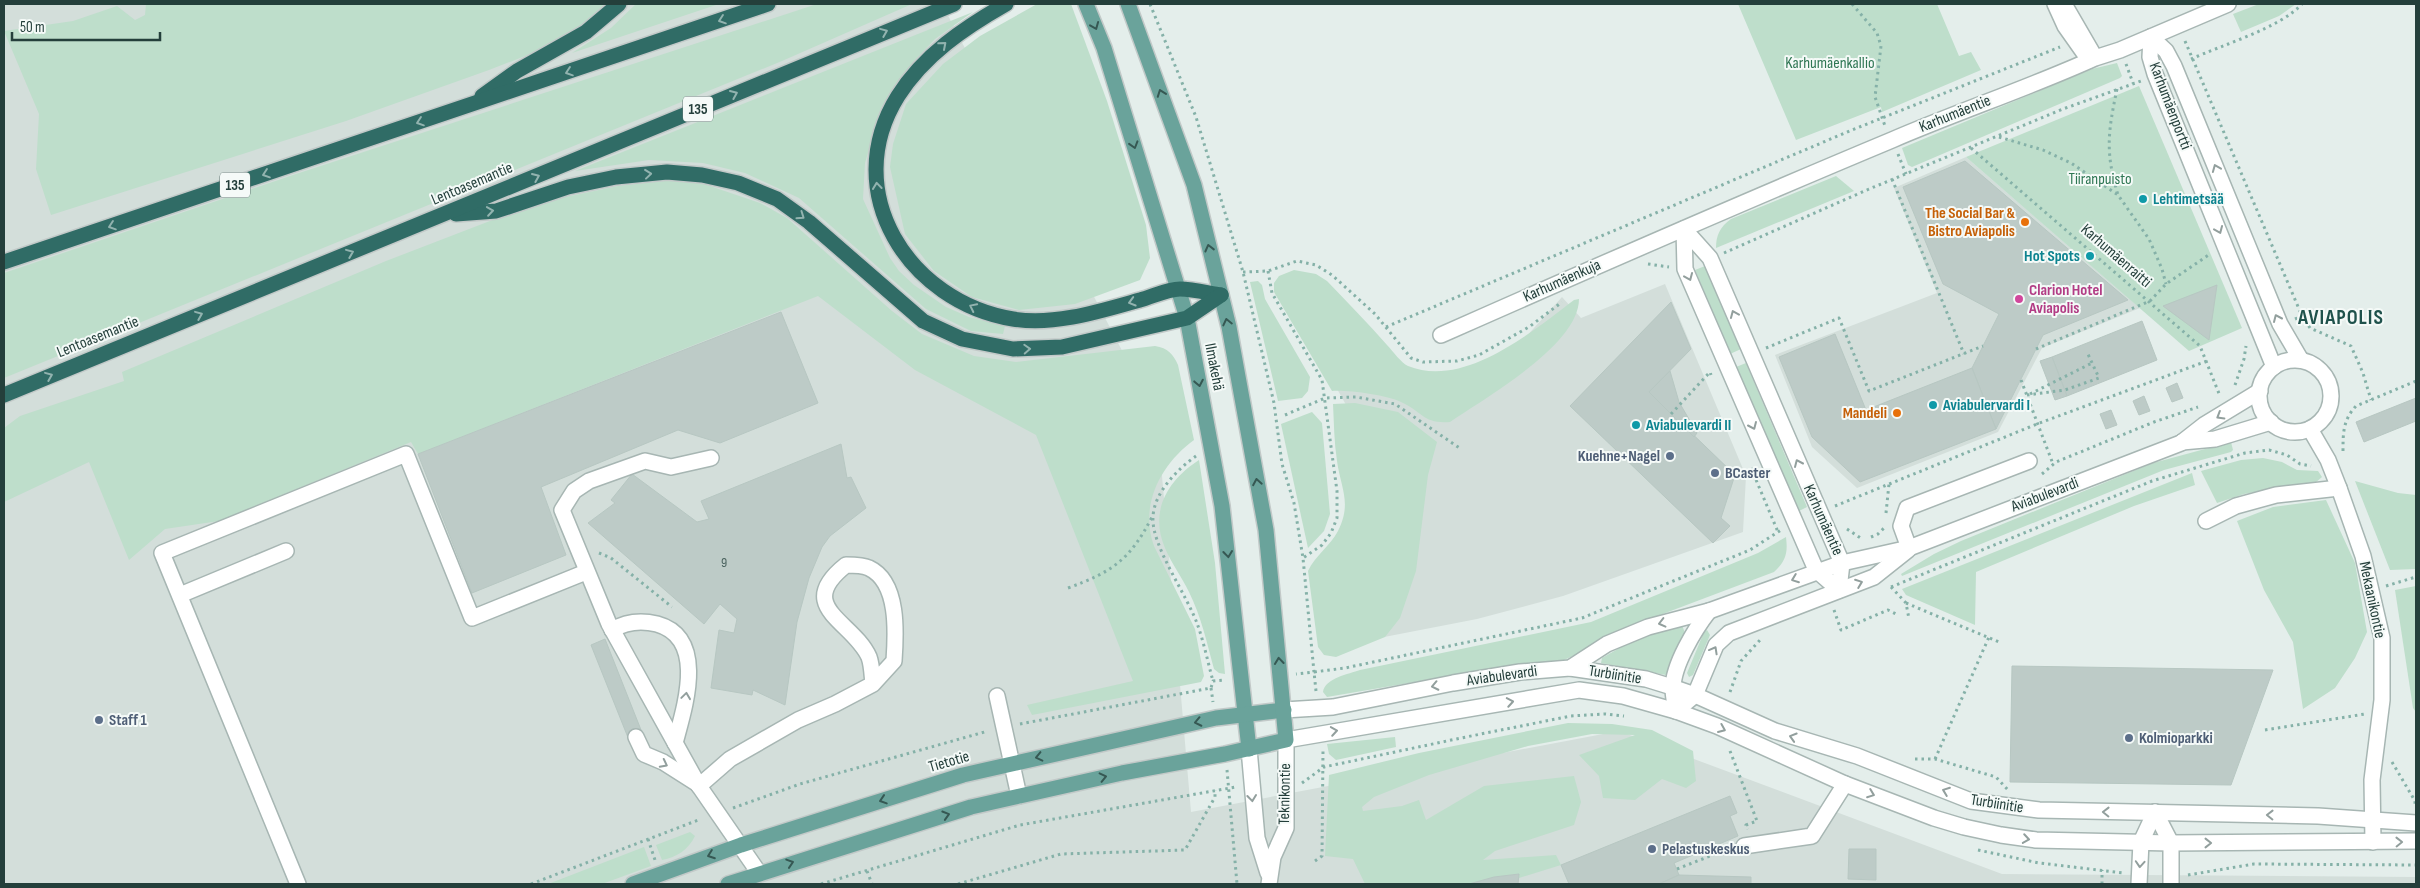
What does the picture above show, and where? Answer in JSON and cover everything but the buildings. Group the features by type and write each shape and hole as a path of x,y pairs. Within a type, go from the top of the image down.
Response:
{"highway":[{"path":"466,107 518,71 586,32 618,4"},
{"name":"135","path":"4,262 768,4"},
{"name":"Lentoasemantie","path":"4,395 954,4"},
{"path":"1006,4 950,39 913,75 885,121 876,164 876,184 879,204 891,232 905,255 938,288 975,309 1015,320 1069,317 1179,289 1221,295"},
{"path":"442,215 496,210 568,187 616,177 667,172 702,175 738,183 777,199 809,222 923,321 962,339 1013,349 1062,347 1187,318 1221,295"}],"main road":[{"name":"Ilmakehä","path":"1086,4 1104,48 1187,318 1222,506 1249,749"},
{"name":"Ilmakehä","path":"1128,4 1194,185 1229,327 1266,530 1286,740"},
{"name":"Tietotie","path":"633,884 741,844 964,774 1216,718 1284,710"},
{"path":"728,884 971,807 1122,773 1225,754 1286,740"}],"street":[{"path":"2055,4 2075,41 2092,59"},
{"path":"2064,4 2092,59"},
{"name":"Karhumäentie","path":"1684,229 1891,140 2092,59 2120,50 2228,4"},
{"name":"Karhumäenportti","path":"2151,37 2166,51 2174,66 2280,324 2301,360"},
{"name":"Karhumäenportti","path":"2151,37 2150,57 2155,74 2274,367"},
{"name":"Karhumäentie","path":"1684,229 1710,258 1842,563 1839,590"},
{"name":"Karhumäentie","path":"1684,229 1685,269 1816,570 1839,590"},
{"name":"Karhumäenkuja","path":"1440,335 1645,244 1684,229"},
{"path":"2292,360 2301,360 2319,370 2330,386 2331,399 2325,417 2310,429 2302,432 2285,430 2271,422 2262,408 2260,391 2264,377 2274,367 2292,360"},
{"name":"Aviabulevardi","path":"2181,443 2204,425 2260,391"},
{"name":"Aviabulevardi","path":"1284,710 1333,707 1453,683 1520,672 1570,668 1607,644 1648,627 1709,611 1816,570 1909,548 2181,443 2215,439 2271,422"},
{"name":"Mekaanikontie","path":"2310,429 2328,460 2340,488 2362,556 2382,638 2380,714 2372,780 2373,842"},
{"path":"298,884 162,553 406,454 472,618 586,572"},
{"path":"712,458 671,467 645,461 589,481 574,491 562,510 586,572 612,630 699,786 741,844 758,873"},
{"path":"1909,548 1901,526 1907,508 2029,461"},
{"path":"2206,521 2236,506 2276,495 2340,488"},
{"name":"Aviabulevardi","path":"1286,740 1579,690 1623,696 1676,711 1696,695 1716,645 1729,633 1874,577 1909,548"},
{"path":"180,595 286,551"},
{"path":"699,786 730,759 798,720 835,704 873,684 894,661 894,611 884,579 869,568 846,564 834,575 824,592 828,611 857,639 869,658 873,684"},
{"path":"1676,711 1672,687 1678,665 1696,627 1709,611"},
{"path":"612,630 622,624 643,620 664,626 677,638 687,654 689,669 686,699 676,743"},
{"name":"Turbiinitie","path":"1570,668 1609,672 1646,679 1672,687 1696,695 1775,731 1857,756 1971,801 2039,810 2372,819 2416,823"},
{"path":"997,696 1019,796"},
{"name":"Turbiinitie","path":"1676,711 1716,726 1845,784 1964,828 2036,840 2171,843 2416,841"},
{"path":"636,738 644,754 664,762 699,786"},
{"name":"Teknikontie","path":"1270,880 1273,857 1286,828 1286,740"},
{"name":"Teknikontie","path":"1249,749 1257,838 1270,880"},
{"path":"1749,846 1812,836 1845,784"},
{"path":"2139,884 2141,842 2155,812"},
{"path":"2155,812 2171,843 2171,884"}],"path":[{"path":"1150,4 1196,117 1243,272 1274,403 1282,464 1294,503 1303,558 1314,672"},
{"path":"1852,4 1877,33 1881,46 1875,97 1882,118"},
{"path":"2302,4 2289,16 2274,24 2192,58 2302,316"},
{"path":"1386,327 1882,118 2075,41"},
{"path":"2117,88 2108,130 2108,151 2118,195"},
{"path":"1710,258 1892,180 2089,99"},
{"path":"1999,136 2043,150 2072,163 2118,195 2149,239 2162,269 2166,284"},
{"name":"Karhumäenraitti","path":"1971,148 2200,346 2221,399 2216,401"},
{"path":"1892,180 1964,354"},
{"path":"2036,349 2150,301 2166,284 2213,252"},
{"path":"1243,272 1268,270 1272,293 1322,380 1337,491 1337,518 1331,533 1322,545 1303,558"},
{"path":"1766,348 1839,318 1870,391 1983,346"},
{"path":"2027,396 2065,390 2098,378 2087,352"},
{"path":"1837,514 1832,507 2037,424 2207,361"},
{"path":"2027,396 2092,364"},
{"path":"1671,414 1710,372"},
{"path":"2021,380 2053,464"},
{"path":"1886,590 2152,480 2245,453 2269,450 2286,455 2300,464 2311,466 2328,460 2343,453 2343,428 2348,414 2356,406 2416,381"},
{"path":"1285,415 1325,398 1356,397 1395,404 1462,448"},
{"path":"2041,475 2053,464 2154,422 2201,406"},
{"path":"1068,588 1093,579 1117,565 1132,552 1171,478 1199,454"},
{"path":"1883,530 1889,484"},
{"path":"1152,516 1156,537 1198,626 1213,681 1211,688 1216,718"},
{"path":"1842,522 1860,540 1878,534 1883,530 1901,526"},
{"path":"1280,674 1345,668 1582,618 1750,550 1778,532 1796,524"},
{"path":"2371,591 2416,577"},
{"path":"1891,587 1906,603 1999,642"},
{"path":"1906,603 1909,619"},
{"path":"1824,613 1841,607"},
{"path":"1833,610 1841,630 1888,610 1898,615"},
{"path":"1935,759 1989,637"},
{"path":"1724,708 1741,661 1761,639"},
{"path":"1213,681 1242,678"},
{"path":"531,884 800,784 1003,727 1211,688"},
{"path":"2265,730 2366,713 2380,714"},
{"path":"1286,785 1304,783 1324,766 1571,716 1605,714 1631,717"},
{"path":"1677,869 1728,849 1749,846 1746,825 1757,821 1730,750"},
{"path":"1225,754 1237,884"},
{"path":"2391,761 2416,801"},
{"path":"1315,861 1322,856 1324,766"},
{"path":"821,884 1020,825 1215,790 1251,786"},
{"path":"958,884 1060,854 1185,850 1216,797 1215,790"},
{"path":"2102,870 2102,884"},
{"path":"867,871 872,884"}],"shaded area":[{"path":"4,4 942,4 1157,418 1191,812 1619,731 2002,874 2416,877 2416,884 4,884"},
{"path":"1966,157 2140,308 2042,348 1998,432 1857,488 1812,447 1775,355 1937,293 1894,188"},
{"path":"1665,284 1746,476 1743,532 1563,596 1477,619 1348,644 1350,412 1280,287 1421,383 1513,351 1562,297 1581,318"}],"green space":[{"path":"146,4 605,4 582,25 538,51 489,70 346,121 51,215 36,169 39,114 4,31 73,21 117,6 135,20 145,15"},
{"path":"636,4 719,4 572,53 611,28"},
{"path":"817,4 912,4 782,61 4,378 4,273 293,175"},
{"path":"1037,4 1071,4 1107,101 1146,225 1150,258 1140,280 1075,304 1019,310 972,297 934,271 905,234 890,167 893,144 906,104 943,64 980,36"},
{"name":"Karhumäenkallio","path":"1738,4 1937,4 1959,56 1971,52 1981,70 1882,112 1881,107 1796,140"},
{"path":"2259,4 2296,4 2279,16 2241,32 2233,14"},
{"path":"973,12 935,39 914,61 881,108 865,163 863,199 890,258 899,271 914,285 946,307 969,317 1005,326 1003,334 971,331 926,309 799,198 745,173 703,163 649,160 575,171"},
{"path":"2117,63 2122,76 2120,78 1912,167 1908,165 1902,148 2092,69"},
{"name":"Tiiranpuisto","path":"2139,86 2242,328 2189,351 1966,157"},
{"path":"1836,176 1854,191 1716,248 1719,232 1731,219"},
{"path":"674,180 704,184 760,203 787,218 892,311 922,334 974,356 1016,362 1155,346 1170,352 1178,365 1194,440 1172,461 1156,487 1151,501 1150,531 1154,546 1195,629 1204,676 1201,682 1032,715 1027,705 1133,681 1036,435 915,370 818,296 418,454 411,442 219,521 165,529 129,560 89,462 4,502 4,428 20,416 124,381 122,372 386,261 537,203 618,186"},
{"path":"1705,266 1741,349 1730,354 1695,270"},
{"path":"1294,270 1316,274 1327,281 1403,362 1408,366 1430,371 1452,370 1497,353 1539,327 1574,300 1579,299 1575,317 1564,334 1528,369 1450,422 1441,422 1428,419 1394,399 1348,391 1332,391 1274,292 1274,283 1279,276"},
{"path":"1258,281 1262,285 1265,299 1310,377 1308,391 1302,398 1278,401 1250,282"},
{"path":"1746,363 1807,507 1797,512 1736,367"},
{"path":"1355,403 1398,412 1437,442 1428,475 1416,571 1400,618 1385,637 1336,657 1324,655 1318,647 1308,571 1335,536 1344,512 1344,496 1335,447 1333,404"},
{"path":"1312,412 1322,423 1330,514 1324,531 1308,548 1281,424"},
{"path":"2231,442 2233,450 2231,452 2164,470 1902,576 1901,574 1934,554 1961,541 2153,463"},
{"path":"2263,458 2282,462 2297,470 2318,471 2322,477 2315,483 2244,494 2217,503 2201,471 2241,460"},
{"path":"1199,460 1215,563 1225,674 1219,673 1214,669 1197,610 1186,586 1167,554 1159,521 1164,498 1170,487 1178,477"},
{"path":"2192,473 2195,485 2134,506 1976,572 1975,625 1906,595 1902,589"},
{"path":"2355,481 2398,493 2416,495 2416,569 2390,570"},
{"path":"2326,500 2355,563 2367,632 2355,658 2335,688 2303,709 2293,642 2264,590 2237,521 2273,507"},
{"path":"1786,537 1787,548 1785,556 1774,572 1607,635 1579,653 1562,661 1520,664 1327,697 1323,692 1328,683 1333,680 1360,670 1591,622 1758,553"},
{"path":"2416,586 2416,712 2413,708 2395,590"},
{"path":"1682,625 1685,633 1670,672 1666,675 1601,663 1602,658 1639,637"},
{"path":"1707,630 1710,635 1693,675 1689,677 1687,673 1704,632"},
{"path":"1568,723 1612,724 1652,730 1693,751 1696,781 1686,788 1662,779 1635,800 1603,798 1599,776 1579,755 1635,735 1592,734 1528,746 1429,775 1374,797 1362,807 1363,811 1402,806 1419,800 1426,820 1484,786 1574,776 1581,802 1574,825 1495,851 1483,860 1556,855 1561,865 1519,878 1518,874 1494,877 1469,884 1365,884 1353,859 1325,856 1329,775 1419,753"},
{"path":"1395,737 1396,747 1336,760 1329,754 1327,744"},
{"path":"690,832 695,836 685,849 677,855 662,860 656,845"},
{"path":"644,847 651,866 602,884 548,884"}],"place":[{"name":"Lehtimetsää","path":"2143,199"},
{"name":"The Social Bar & Bistro Aviapolis","path":"2025,222"},
{"name":"Hot Spots","path":"2090,256"},
{"name":"Clarion Hotel Aviapolis","path":"2019,299"},
{"name":"Aviabulervardi I","path":"1933,405"},
{"name":"Mandeli","path":"1897,413"},
{"name":"Aviabulevardi II","path":"1636,425"},
{"name":"Kuehne+Nagel","path":"1670,456"},
{"name":"BCaster","path":"1715,473"},
{"name":"Staff 1","path":"99,720"},
{"name":"Kolmioparkki","path":"2129,738"},
{"name":"Pelastuskeskus","path":"1652,849"}],"district":[{"name":"AVIAPOLIS","path":"2341,317"}]}
